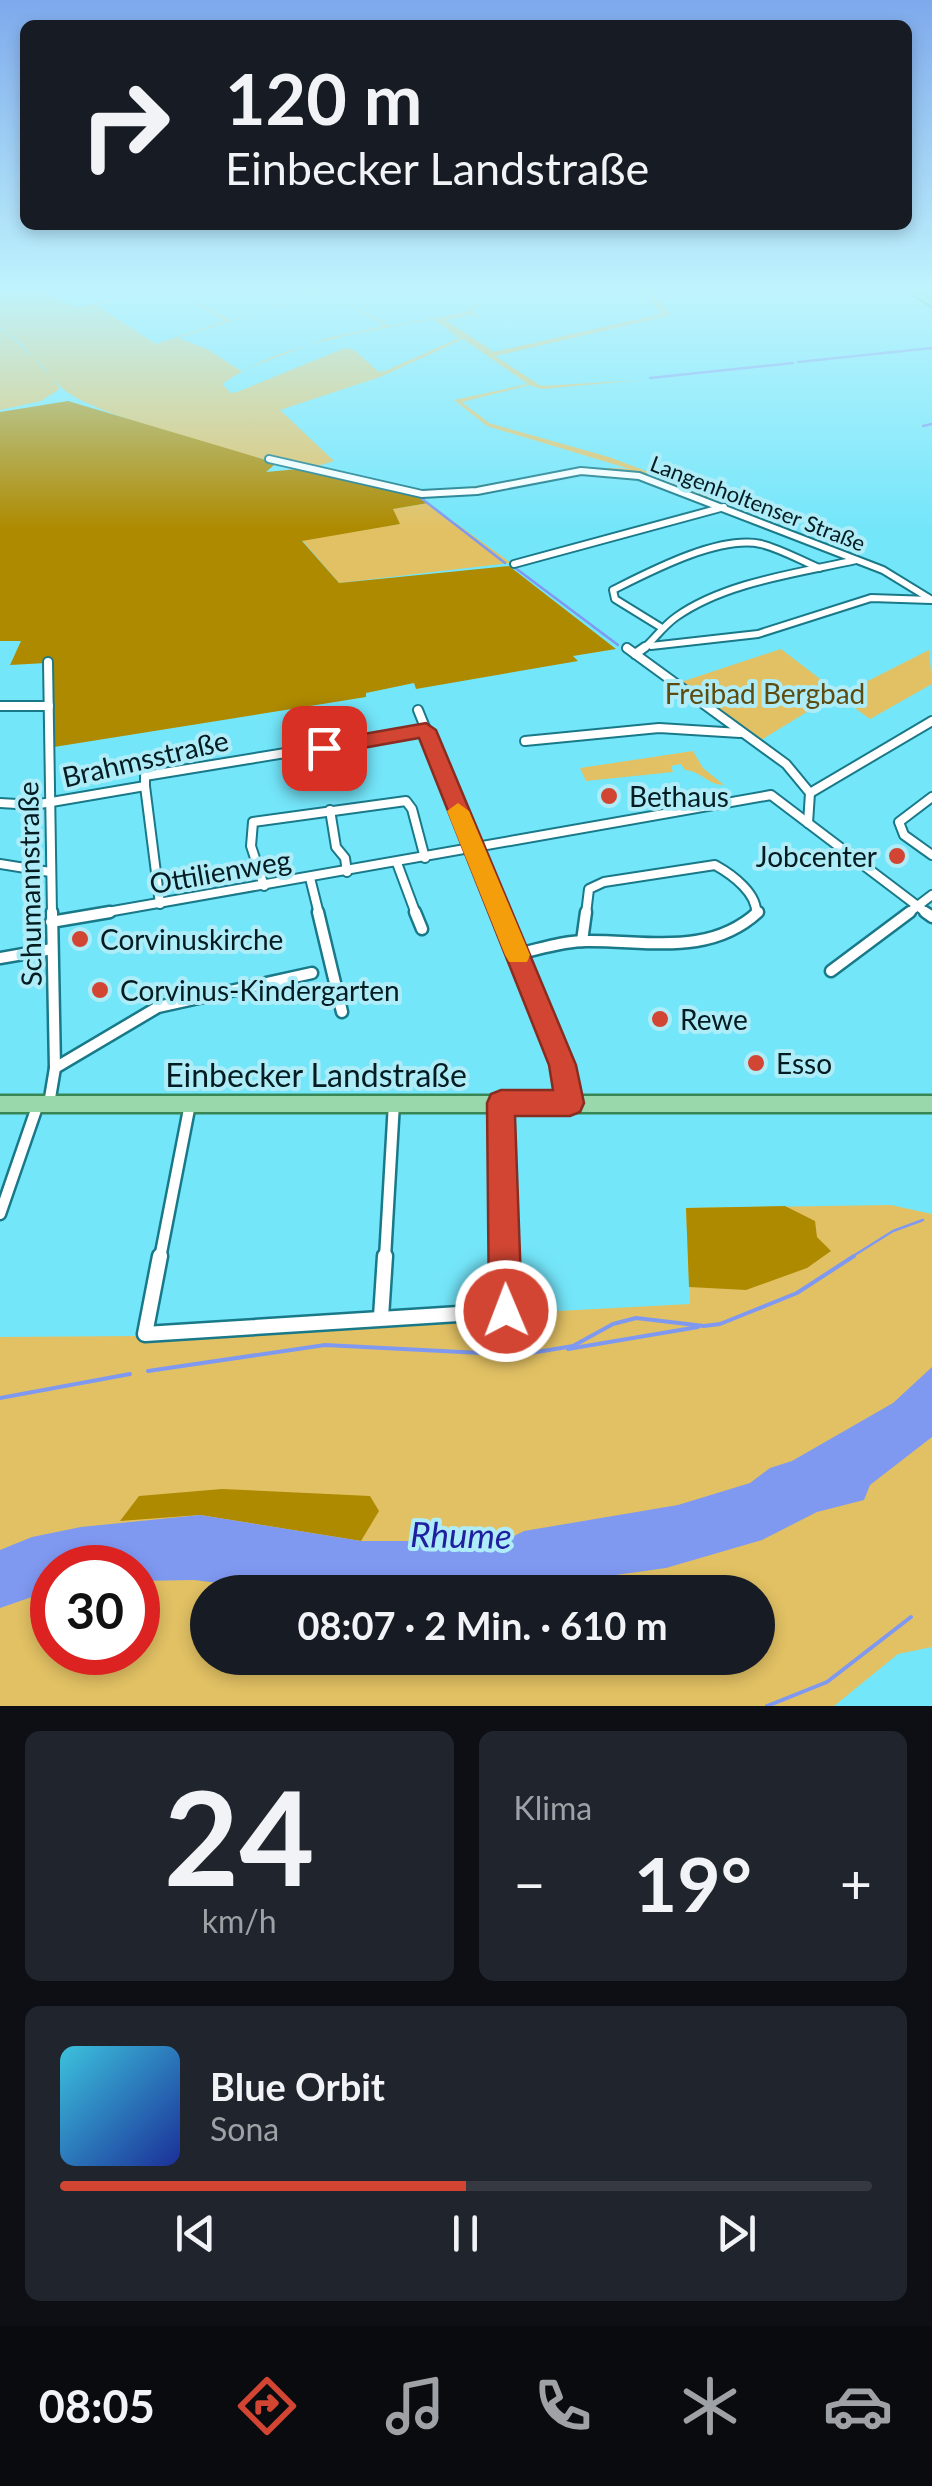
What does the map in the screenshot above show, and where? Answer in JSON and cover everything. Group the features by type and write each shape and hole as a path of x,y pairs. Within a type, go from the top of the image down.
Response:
{"main road":[{"name":"Einbecker Landstraße","path":"0,1104 932,1104"}],"street":[{"name":"Langenholtenser Straße","path":"269,460 422,494 477,491 571,472 617,472 656,480 902,579 932,600"},
{"path":"514,564 726,507"},
{"path":"662,628 615,598 613,590 668,565 744,543 763,545 818,568"},
{"path":"651,646 662,628 695,607 856,560"},
{"path":"808,824 810,792 793,769 631,651 758,634 871,598 932,600"},
{"name":"Schumannstraße","path":"0,1214 55,1068 48,662"},
{"path":"0,706 49,706"},
{"path":"418,710 562,1065 570,1103"},
{"path":"810,792 932,721"},
{"path":"525,741 634,726 686,726 743,733"},
{"name":"Brahmsstraße","path":"0,803 51,803 145,786 144,776 426,730"},
{"path":"145,786 160,904"},
{"name":"Ottilienweg","path":"51,922 770,795 932,918"},
{"path":"932,797 899,822 904,835 932,855"},
{"path":"264,886 252,850 253,822 406,801 425,858"},
{"path":"330,810 336,847 345,858 347,872"},
{"path":"397,862 422,929"},
{"path":"0,864 50,872"},
{"path":"518,954 582,941 692,945 747,924 758,912 756,904 729,872 714,865 604,882 589,889 582,941"},
{"path":"310,878 342,1012"},
{"path":"830,971 932,894"},
{"path":"0,958 52,949"},
{"path":"55,1068 158,1008 312,973"},
{"path":"190,1104 146,1334 506,1311 501,1103"},
{"path":"381,1318 394,1104"}],"green space":[{"path":"0,370 247,370 222,384 231,393 292,370 396,370 280,410 334,461 308,467 252,456 145,425 85,402 51,376 60,389 41,401 0,410"},
{"path":"507,370 516,370 541,386 642,380 541,389 530,385 462,402 489,423 609,457 725,501 743,500 731,502 719,501 648,474 590,469 603,468 630,469 487,426 454,400 528,384"},
{"path":"578,470 461,492 415,489 469,487"},
{"path":"428,503 511,563 339,583 302,540 399,524 392,509"},
{"name":"Freibad Bergbad","path":"781,649 832,688 833,696 761,740 681,682"},
{"path":"929,650 932,684 870,719 844,700 844,693"},
{"path":"693,751 703,768 724,785 685,770 681,764 671,766 673,772 586,781 580,768"},
{"path":"891,1205 932,1214 932,1647 898,1654 834,1706 0,1706 0,1337 137,1336 154,1343 193,1335 470,1320 510,1329 520,1322 520,1313 690,1304 686,1208"}],"shaded area":[{"path":"68,401 266,460 274,465 266,472 298,469 421,496 428,503 393,509 400,524 302,541 339,583 509,566 616,649 573,656 578,661 416,689 414,683 366,693 366,697 54,747 53,692 45,693 46,663 10,665 21,641 0,641 0,412"},
{"path":"785,1206 815,1221 817,1237 831,1251 807,1268 746,1290 689,1287 686,1208"},
{"path":"222,1489 370,1496 379,1511 361,1541 200,1515 120,1521 139,1496"}],"water":[{"path":"932,1367 932,1437 870,1485 864,1500 817,1512 762,1540 666,1568 616,1575 190,1575 190,1580 160,1581 160,1545 30,1545 30,1598 0,1608 0,1550 32,1537 81,1527 200,1515 361,1541 504,1541 524,1531 678,1505 750,1483 770,1468 792,1461 893,1403"}],"waterway":[{"path":"650,378 730,370"},
{"path":"923,426 932,424"},
{"path":"421,498 505,563"},
{"path":"514,567 618,645"},
{"path":"850,1258 893,1231 923,1220"},
{"path":"148,1371 325,1345 519,1355 573,1346 613,1324 636,1318 704,1326 720,1324 797,1293 854,1256"},
{"path":"568,1349 698,1327"},
{"path":"0,1398 130,1374"},
{"path":"767,1706 827,1682 911,1617"}],"slow traffic":[{"path":"458,811 518,955"}],"place":[{"name":"Bethaus","path":"609,796"},
{"name":"Jobcenter","path":"897,856"},
{"name":"Corvinuskirche","path":"80,939"},
{"name":"Corvinus-Kindergarten","path":"100,990"},
{"name":"Rewe","path":"660,1019"},
{"name":"Esso","path":"756,1063"}],"route":[{"path":"324,748 426,730 565,1073 570,1103 501,1103 506,1311"}],"water label":[{"name":"Rhume","path":"461,1534"}]}
